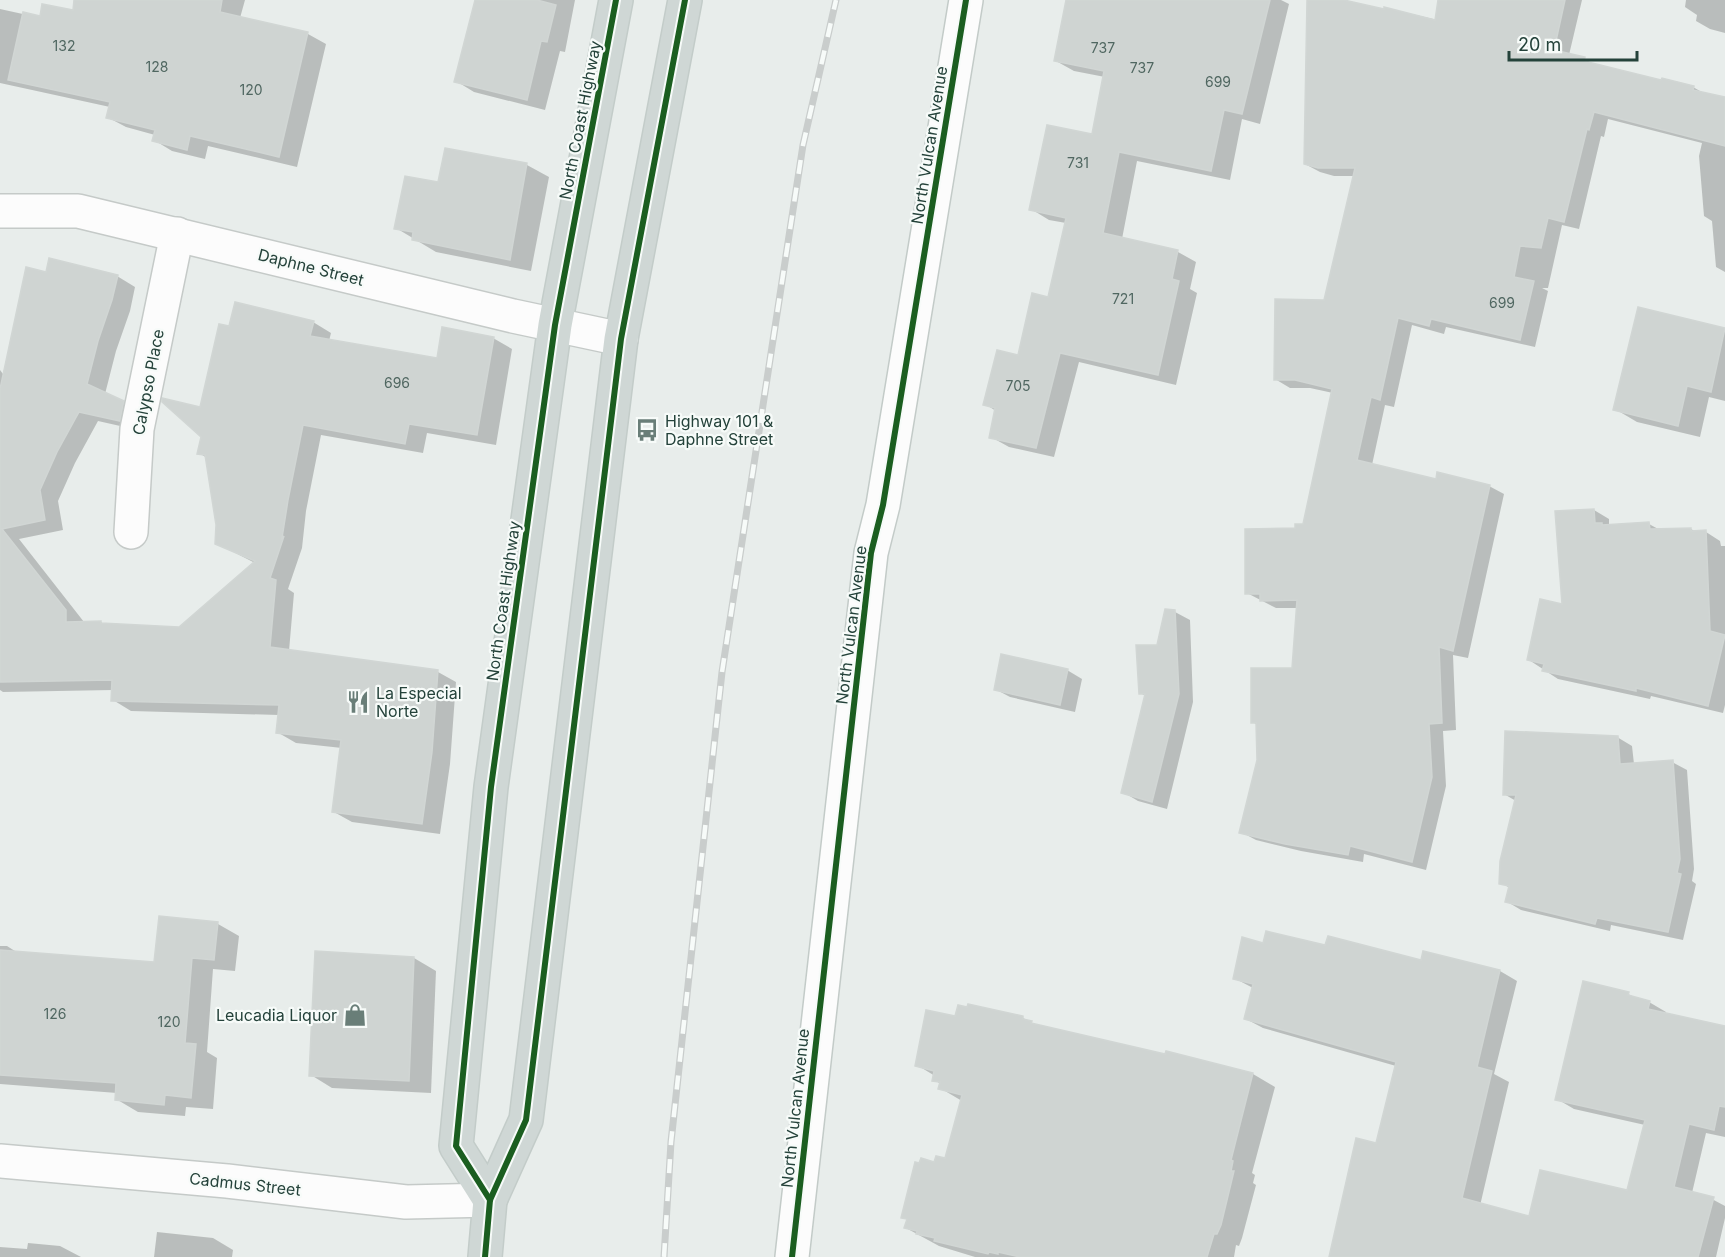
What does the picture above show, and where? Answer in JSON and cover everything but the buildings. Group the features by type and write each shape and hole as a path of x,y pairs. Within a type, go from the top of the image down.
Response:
{"main road":[{"name":"North Coast Highway","path":"490,1200 456,1146 491,787 555,325 616,0"},
{"path":"485,1257 490,1200 526,1120 621,339 685,0"}],"street":[{"name":"North Vulcan Avenue","path":"792,1257 871,553 883,505 966,0"},
{"name":"Daphne Street","path":"0,211 78,211 621,339"},
{"name":"Calypso Place","path":"131,532 137,429 177,234"},
{"name":"Cadmus Street","path":"0,1161 227,1181 406,1202 490,1200"}],"railway":[{"path":"664,1257 671,1142 722,672 803,145 836,0"}],"cycle path":[{"path":"490,1200 456,1146 491,787 555,325 616,0"},
{"path":"485,1257 490,1200 526,1120 621,339 685,0"},
{"path":"792,1257 871,553 883,505 966,0"}],"place":[{"name":"Highway 101 & Daphne Street","path":"647,430"},
{"name":"La Especial Norte","path":"358,702"},
{"name":"Leucadia Liquor","path":"355,1015"}]}
